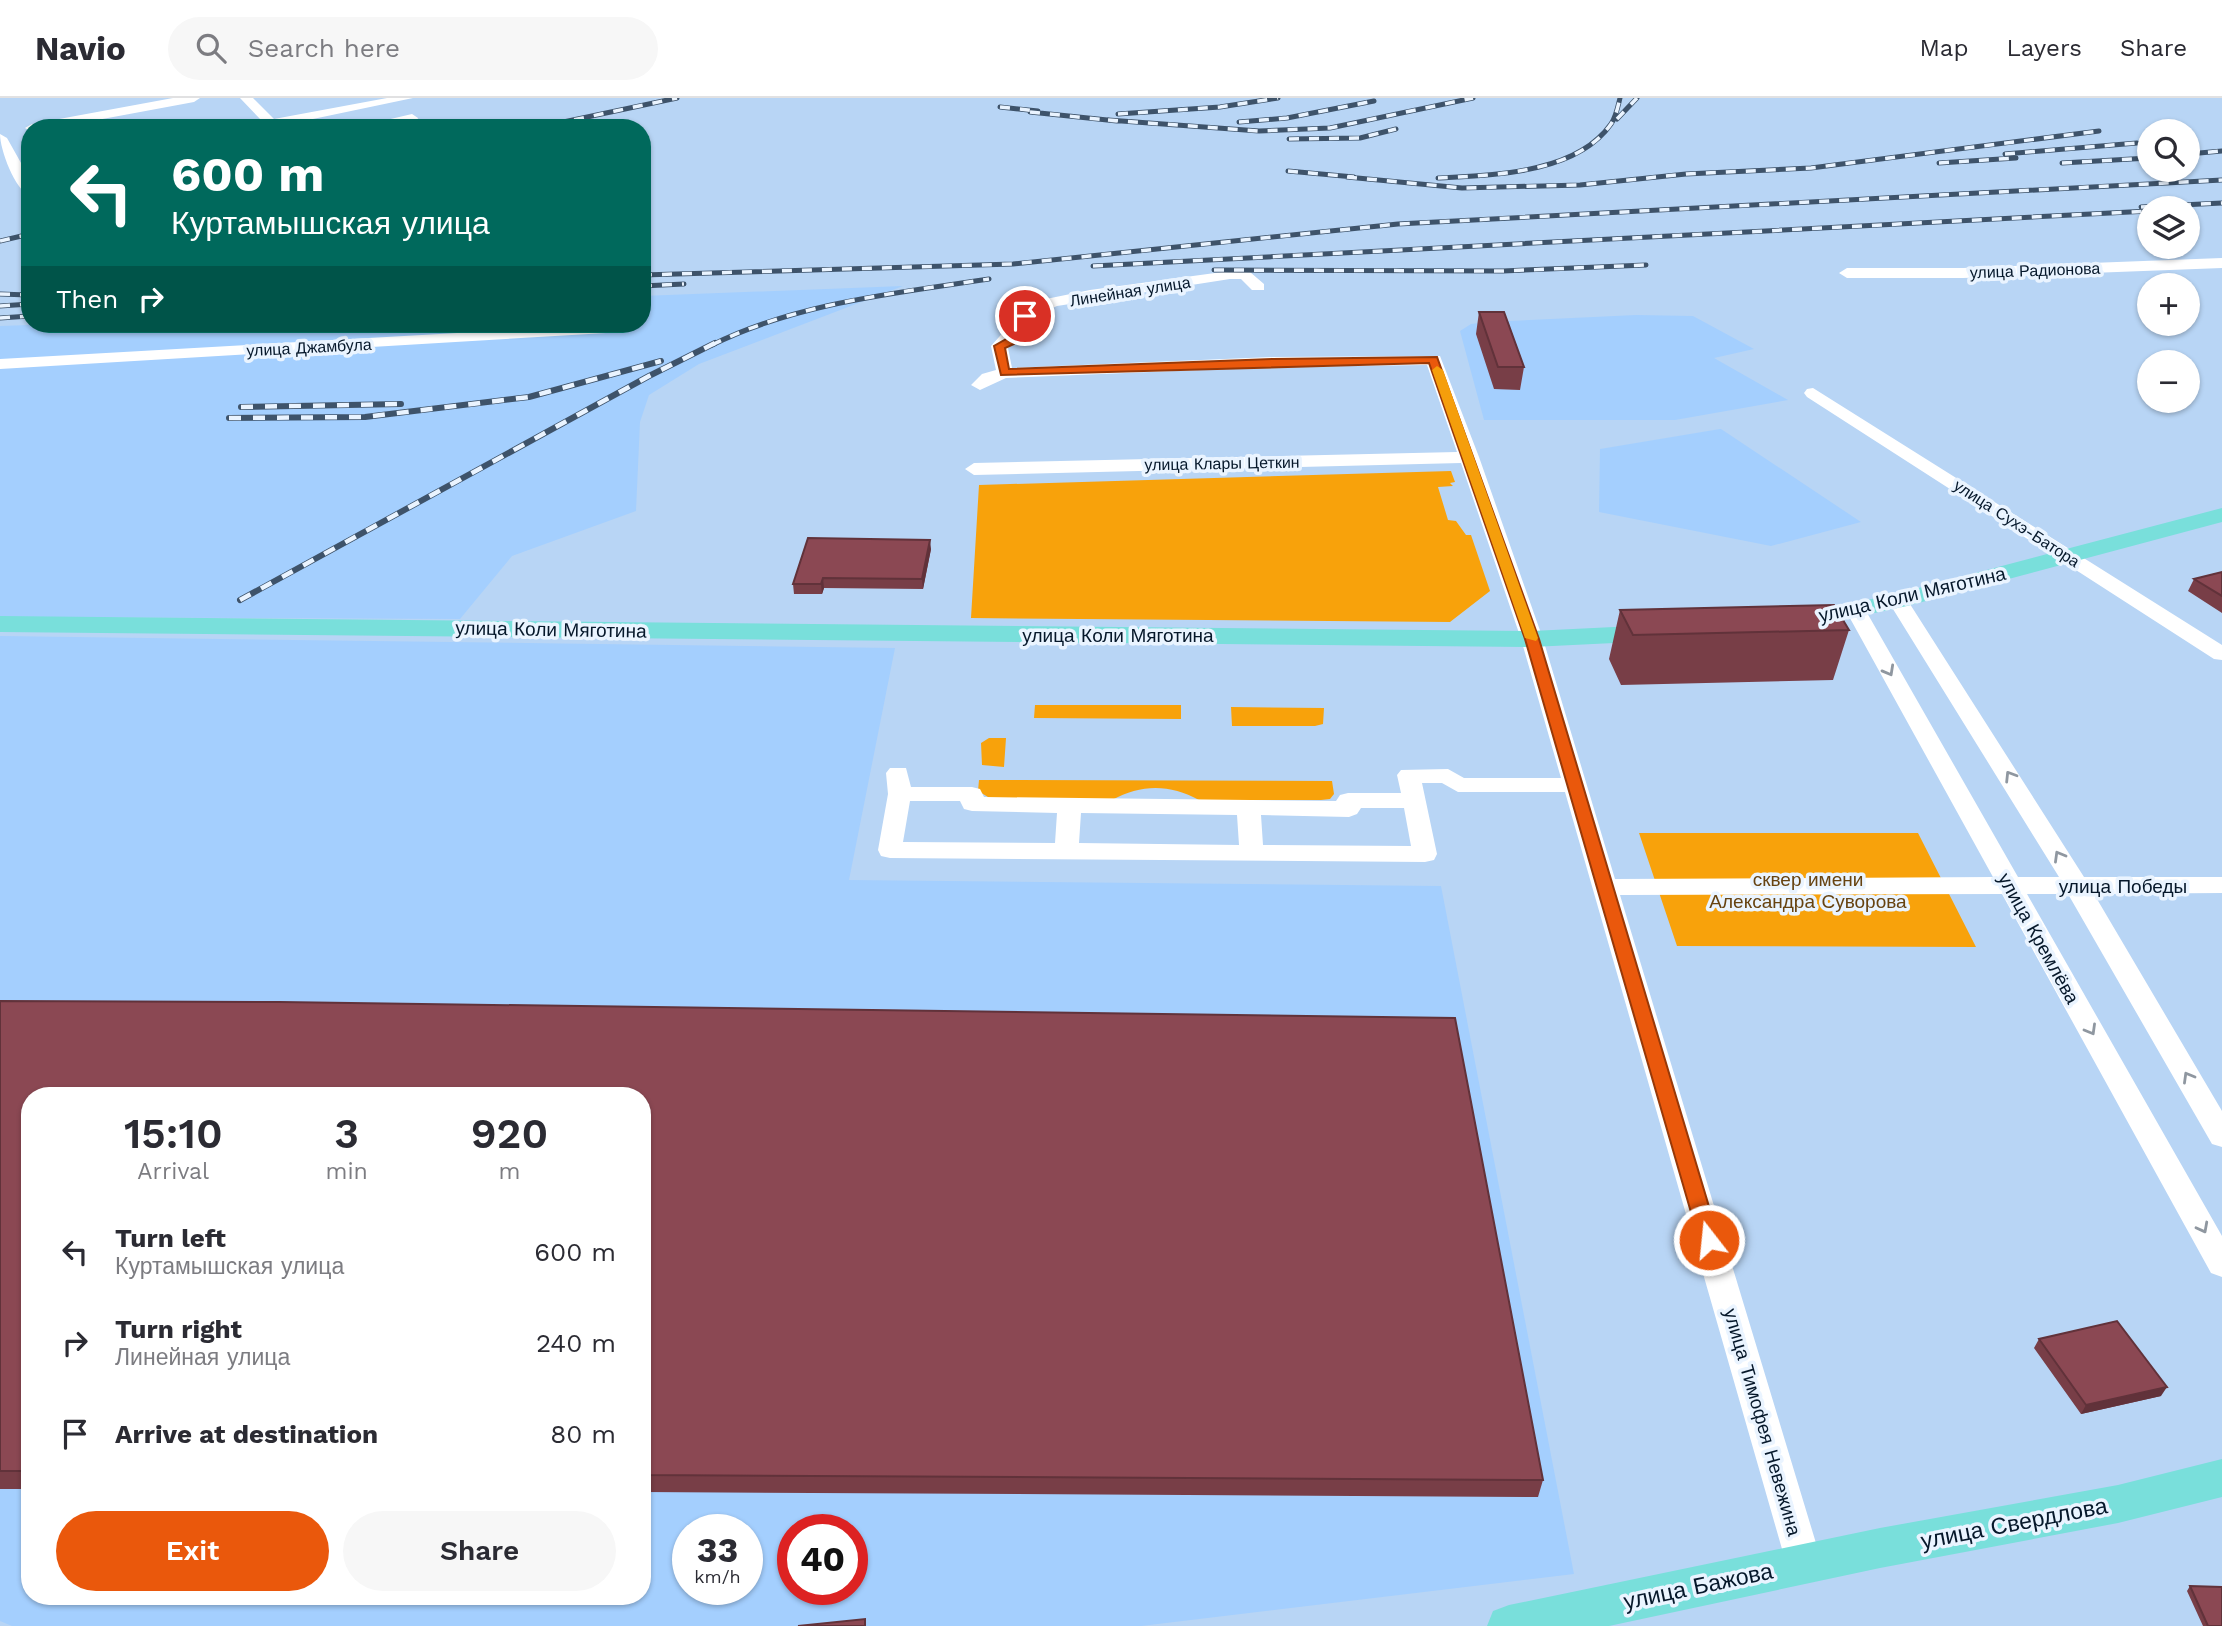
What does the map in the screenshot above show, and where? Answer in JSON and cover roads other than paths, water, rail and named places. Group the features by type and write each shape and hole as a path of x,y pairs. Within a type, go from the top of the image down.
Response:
{"main road":[{"name":"улица Коли Мяготина","path":"1773,623 1856,611 1898,601 2222,515"},
{"name":"улица Коли Мяготина","path":"0,624 1532,639 1675,632"},
{"name":"улица Свердлова","path":"1804,1563 2118,1504 2222,1478"},
{"name":"улица Бажова","path":"1509,1626 1804,1563"}],"street":[{"path":"83,119 194,98"},
{"path":"246,98 267,119"},
{"path":"291,119 407,98"},
{"path":"390,99 412,118 407,119"},
{"path":"15,132 21,157"},
{"name":"улица Радионова","path":"1847,273 1963,273 2222,262"},
{"name":"Линейная улица","path":"1005,373 999,346 1010,342 1025,316 1038,307 1113,292 1187,282 1219,274 1245,275 1258,287"},
{"name":"улица Джамбула","path":"0,364 563,333"},
{"name":"улица Тимофея Невежина","path":"1005,373 1261,362 1434,360 1532,639 1804,1563"},
{"path":"980,385 988,378 1005,373"},
{"name":"улица Сухэ-Батора","path":"1813,393 2222,654"},
{"name":"улица Клары Цеткин","path":"974,469 1470,457"},
{"path":"1898,601 1980,726 2222,1136"},
{"name":"улица Кремлёва","path":"1856,611 2222,1265"},
{"path":"1415,801 1348,800 1349,809 972,804 972,794 899,784 890,850 1425,854 1415,801 1409,775 1448,776 1458,785 1574,785"},
{"path":"1067,851 1069,806"},
{"path":"1248,807 1252,853"},
{"name":"улица Победы","path":"1604,887 2222,885"}],"railway":[{"path":"578,119 677,98"},
{"path":"1118,114 1220,107 1278,98"},
{"path":"1108,120 1259,131 1330,128 1473,98"},
{"path":"1438,178 1532,169 1577,153 1596,141 1611,124 1620,98"},
{"path":"1617,119 1637,98"},
{"path":"1239,122 1287,118 1374,101"},
{"path":"1000,107 1038,111"},
{"path":"1030,112 1117,121"},
{"path":"1289,139 1360,138 1396,129"},
{"path":"1347,177 1462,188 1580,185 1686,174 1811,168 2099,131"},
{"path":"2005,154 2137,143"},
{"path":"2200,153 2222,151"},
{"path":"1939,163 2016,158"},
{"path":"2062,163 2137,159"},
{"path":"1288,171 1354,177"},
{"path":"651,275 1013,264 1398,224 2222,180"},
{"path":"2200,204 2222,203"},
{"path":"1093,266 2137,212"},
{"path":"0,241 21,236"},
{"path":"1214,270 1503,271 1646,265"},
{"path":"712,345 744,331 812,309 989,279"},
{"path":"651,286 684,284"},
{"path":"0,294 21,295"},
{"path":"0,306 21,305"},
{"path":"0,318 21,317"},
{"path":"240,600 649,376 715,343"},
{"path":"229,418 365,417 529,397 661,361"},
{"path":"241,407 401,404"}],"park label":[{"name":"сквер имени Александра Суворова","path":"1808,890"}]}
